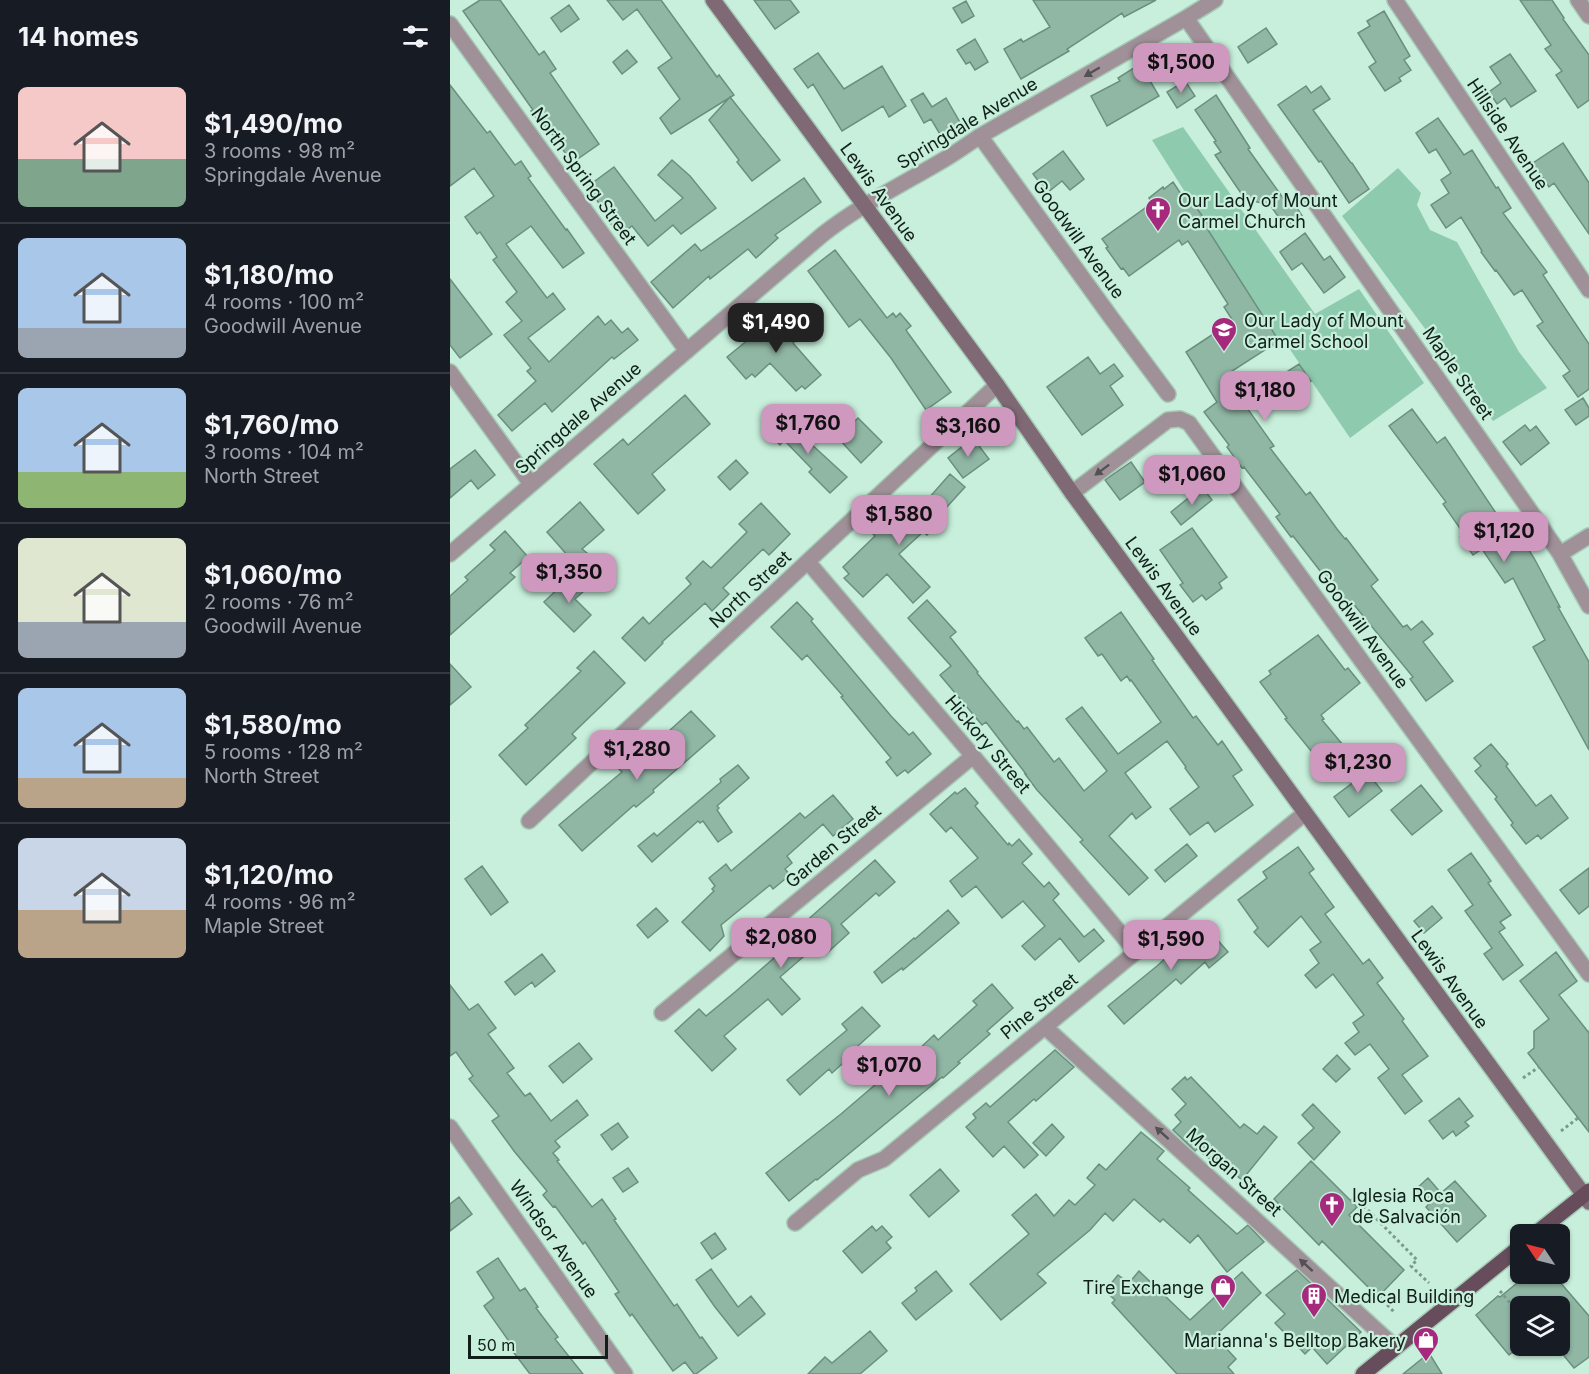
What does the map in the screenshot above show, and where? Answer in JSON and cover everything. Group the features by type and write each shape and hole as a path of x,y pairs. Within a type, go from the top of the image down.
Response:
{"main road":[{"name":"Lewis Avenue","path":"713,0 997,385 1072,493 1587,1196"},
{"path":"1549,1224 1587,1196"},
{"path":"1363,1374 1510,1255"}],"street":[{"name":"Springdale Avenue","path":"450,554 844,218 1215,0"},
{"name":"Hillside Avenue","path":"1395,0 1589,290"},
{"path":"1578,0 1589,16"},
{"name":"Maple Street","path":"1186,18 1560,554 1589,606"},
{"name":"North Spring Street","path":"450,24 687,351"},
{"name":"Goodwill Avenue","path":"980,136 1168,394"},
{"path":"450,372 531,484"},
{"name":"North Street","path":"529,821 997,385"},
{"name":"Goodwill Avenue","path":"1072,493 1168,420 1180,419 1193,427 1589,974"},
{"path":"1560,554 1589,536"},
{"name":"Hickory Street","path":"808,562 1136,952"},
{"name":"Garden Street","path":"662,1013 972,756"},
{"name":"Pine Street","path":"795,1223 858,1170 884,1159 1305,813"},
{"name":"Morgan Street","path":"1045,1027 1395,1347"},
{"name":"Windsor Avenue","path":"450,1127 625,1374"}],"path":[{"path":"1523,1078 1539,1067"},
{"path":"1561,1131 1578,1118"},
{"path":"1351,1201 1354,1197 1417,1260 1411,1266 1429,1283"},
{"path":"1500,1291 1510,1303"},
{"path":"1379,1296 1394,1312"}],"green space":[{"path":"1183,127 1315,314 1359,289 1424,383 1350,438 1287,345 1279,341 1208,230 1210,228 1152,140"},
{"path":"1398,168 1421,193 1417,205 1430,230 1457,242 1519,352 1547,388 1493,421 1342,216"}],"building":[{"path":"480,0 500,0 539,55 544,51 556,69 550,73 599,144 572,163 548,128 545,130 531,111 533,110 463,11"},
{"path":"607,0 661,0 717,77 719,75 734,95 671,134 660,118 680,99 658,68 672,58 637,9 623,20"},
{"path":"754,0 790,0 799,12 775,29"},
{"path":"1033,0 1156,0 1124,17 1122,13 1067,49 1069,51 1021,79 1004,49 1021,39 1023,42 1050,27"},
{"path":"1520,0 1552,0 1589,55 1589,100 1578,108 1556,75 1562,71 1545,49 1551,45"},
{"path":"966,1 974,16 962,23 953,8"},
{"path":"569,5 579,19 561,32 551,18"},
{"path":"1384,11 1410,56 1404,60 1411,70 1399,78 1401,81 1385,91 1369,67 1376,62 1358,33 1370,26 1367,21"},
{"path":"1266,28 1277,44 1248,63 1238,47"},
{"path":"975,39 988,62 975,70 970,62 966,64 957,50"},
{"path":"627,50 637,62 622,74 613,62"},
{"path":"818,53 844,89 882,66 906,106 889,117 883,106 842,131 813,84 808,88 794,69"},
{"path":"1510,54 1536,91 1511,107 1505,98 1497,104 1489,92 1501,83 1490,67"},
{"path":"1140,64 1159,96 1107,126 1091,96 1120,81 1118,78"},
{"path":"1185,81 1195,96 1177,108 1167,92"},
{"path":"450,85 487,133 490,131 515,165 521,161 531,176 528,178 584,253 563,268 531,226 506,244 547,298 553,293 565,309 528,338 549,362 598,316 605,325 611,320 622,333 628,328 638,340 614,359 612,357 552,412 545,403 512,431 498,415 536,381 527,371 531,368 504,335 522,321 506,302 517,292 493,260 497,257 480,232 477,234 465,217 494,196 474,168 450,186"},
{"path":"1306,86 1311,93 1321,86 1330,99 1313,110 1369,189 1349,203 1321,161 1319,162 1278,105"},
{"path":"923,93 932,107 946,98 961,124 941,136 931,119 924,123 911,100"},
{"path":"1216,95 1250,148 1248,149 1288,205 1293,202 1303,217 1287,229 1270,205 1245,199 1215,155 1221,152 1195,110"},
{"path":"730,97 780,160 752,181 709,120"},
{"path":"1438,118 1464,155 1472,150 1496,188 1498,187 1511,208 1503,213 1547,272 1543,275 1589,344 1589,389 1578,397 1563,376 1570,371 1537,326 1543,322 1522,290 1514,295 1481,252 1461,217 1446,228 1431,205 1449,193 1441,180 1451,173 1436,149 1429,153 1416,133"},
{"path":"1563,143 1589,183 1589,234 1554,183 1549,187 1533,163"},
{"path":"1063,151 1084,179 1070,190 1062,181 1047,193 1033,174"},
{"path":"672,160 690,176 716,208 681,234 673,225 648,246 632,226 620,235 587,187 614,167 655,221 683,198 658,175"},
{"path":"804,178 821,202 775,235 778,238 756,258 748,249 710,279 709,276 673,308 651,282 695,244 701,251"},
{"path":"1173,182 1181,194 1185,192 1211,228 1208,230 1279,341 1229,373 1252,404 1247,408 1274,446 1270,448 1306,495 1310,492 1378,580 1371,586 1403,627 1407,625 1411,630 1422,621 1433,634 1423,642 1453,681 1426,701 1410,679 1413,677 1351,601 1348,603 1293,536 1291,537 1276,517 1280,514 1244,467 1242,468 1227,447 1229,445 1204,412 1217,402 1186,352 1233,321 1224,307 1228,304 1188,241 1182,245 1179,240 1129,276 1106,248 1108,247 1102,239 1152,203 1149,198"},
{"path":"1305,233 1324,260 1330,256 1345,277 1324,293 1302,263 1292,270 1280,252"},
{"path":"835,250 887,318 893,313 896,317 900,313 911,326 906,330 951,392 926,410 891,358 860,319 849,327 808,271"},
{"path":"450,279 492,334 460,358 450,345"},
{"path":"782,312 801,337 793,343 821,375 805,389 802,386 796,391 770,363 755,377 752,374 746,379 727,357"},
{"path":"1088,357 1100,374 1114,364 1123,376 1110,386 1123,405 1082,435 1047,387"},
{"path":"1299,364 1311,381 1297,391 1285,373"},
{"path":"685,395 710,424 652,474 665,490 638,514 594,464 623,439 628,445"},
{"path":"1583,398 1589,408 1589,416 1576,425 1565,410"},
{"path":"1412,409 1437,443 1445,437 1518,546 1524,542 1589,662 1589,750 1533,647 1545,640 1513,578 1505,583 1482,549 1473,555 1460,537 1464,534 1443,504 1446,502 1389,426"},
{"path":"858,418 882,442 861,463 838,438"},
{"path":"779,420 785,420 847,477 830,493 809,472 812,469 784,440 780,445 767,433"},
{"path":"1525,425 1530,431 1536,426 1549,443 1521,465 1503,442"},
{"path":"973,438 989,459 963,478 948,458"},
{"path":"475,450 495,475 478,489 471,480 450,498 450,469"},
{"path":"736,460 748,473 730,490 718,477"},
{"path":"1131,462 1145,482 1120,500 1105,480"},
{"path":"950,474 965,487 935,520 938,523 927,535 923,532 899,554 930,587 913,603 887,574 863,597 844,578 849,574 843,567 875,536 869,530 885,514 898,527 919,505 921,507"},
{"path":"1202,487 1212,500 1181,525 1171,512"},
{"path":"580,502 604,530 582,549 587,553 575,564 547,532"},
{"path":"761,503 790,534 769,555 763,549 723,588 729,594 712,611 705,603 662,642 645,661 622,638 643,617 649,624 691,584 686,578 703,561 711,568 747,532 739,524"},
{"path":"1192,528 1227,577 1219,583 1222,588 1206,600 1202,595 1193,602 1180,585 1183,583 1160,550"},
{"path":"505,531 528,557 510,573 515,577 450,635 450,596 468,580 465,577 495,550 490,545"},
{"path":"571,576 585,590 575,599 591,615 574,632 544,602"},
{"path":"927,600 956,632 950,637 1017,722 1024,729 1027,727 1054,762 1059,758 1084,791 1107,771 1066,719 1082,707 1118,754 1161,722 1131,680 1127,676 1121,681 1102,654 1098,656 1085,638 1121,612 1193,718 1196,716 1218,745 1222,741 1242,770 1233,776 1253,805 1215,832 1208,822 1190,835 1170,809 1199,787 1167,741 1125,773 1151,807 1136,819 1132,813 1109,836 1148,878 1129,895 1080,842 1083,840 1037,790 986,722 982,725 940,675 951,666 908,618"},
{"path":"797,602 891,716 909,735 913,732 931,754 908,773 905,770 897,776 886,762 891,758 841,697 843,696 807,655 802,660 771,627"},
{"path":"1318,635 1345,670 1348,668 1360,683 1321,715 1324,719 1322,720 1348,751 1336,761 1330,755 1321,763 1285,719 1287,718 1260,682 1271,674 1269,671"},
{"path":"594,651 625,683 572,734 576,738 526,785 499,755 528,728 525,725 581,671 577,668"},
{"path":"450,664 471,687 450,705"},
{"path":"691,711 715,736 653,790 654,792 636,807 634,805 582,851 559,825 622,772 618,768 632,756 636,761"},
{"path":"1491,744 1508,764 1506,766 1536,806 1551,795 1568,818 1541,839 1538,835 1526,844 1511,825 1513,823 1495,799 1497,797 1475,771 1481,766 1474,758"},
{"path":"738,765 749,778 717,806 719,808 717,810 732,832 718,842 703,821 700,823 698,821 652,862 638,846 654,833 657,836"},
{"path":"1367,772 1382,791 1349,817 1334,797"},
{"path":"1421,785 1442,811 1412,835 1391,810"},
{"path":"965,788 978,803 975,806 1008,845 1009,843 1012,846 1019,839 1032,854 1022,863 1044,887 1049,882 1059,894 1053,900 1084,937 1094,929 1104,941 1079,962 1060,938 1035,960 1022,946 1045,926 1023,901 1002,918 976,886 962,897 950,881 978,858 951,827 946,832 930,814 955,792 957,794"},
{"path":"833,795 853,819 833,836 823,824 787,856 792,863 785,869 790,875 773,889 770,885 721,925 724,936 710,951 682,922 714,891 712,889 715,886 709,878 726,864 731,871 800,813 805,818"},
{"path":"1187,844 1197,856 1165,882 1155,870"},
{"path":"1298,847 1314,869 1309,873 1334,907 1325,914 1363,964 1369,959 1383,978 1377,983 1428,1056 1402,1075 1422,1101 1405,1114 1378,1078 1389,1069 1370,1044 1355,1055 1345,1043 1359,1032 1353,1023 1364,1015 1333,974 1316,988 1305,975 1319,963 1310,950 1321,942 1301,916 1268,947 1254,932 1258,928 1238,900 1267,878 1263,872"},
{"path":"1471,853 1491,881 1488,883 1511,915 1500,922 1505,928 1499,932 1523,965 1503,980 1484,954 1492,948 1465,911 1473,905 1448,870"},
{"path":"875,860 895,882 879,896 876,893 841,924 849,933 826,954 818,944 780,977 800,999 782,1015 768,999 724,1036 736,1049 712,1071 675,1031 699,1009 706,1016 735,992 781,952 777,947"},
{"path":"482,866 508,902 491,915 465,879"},
{"path":"1589,868 1589,906 1579,914 1560,890"},
{"path":"1432,906 1442,918 1424,933 1414,921"},
{"path":"656,908 668,921 648,938 637,925"},
{"path":"948,910 959,923 903,970 902,968 882,983 874,972"},
{"path":"1201,921 1228,952 1209,968 1205,962 1181,984 1176,979 1124,1024 1108,1006 1190,936 1188,933"},
{"path":"1556,952 1577,981 1559,995 1589,1033 1589,1132 1528,1053 1534,1048 1534,1031 1549,1019 1520,981"},
{"path":"542,954 555,971 535,987 532,982 515,995 505,982"},
{"path":"992,984 1013,1008 987,1031 990,1034 943,1078 789,1201 766,1173 903,1061 904,1063 934,1035 938,1040 977,1005 973,1001"},
{"path":"450,985 469,1010 478,1004 496,1028 488,1034 514,1068 507,1073 525,1096 530,1093 551,1121 577,1100 588,1115 555,1141 560,1147 553,1153 592,1207 602,1199 674,1306 677,1304 717,1358 696,1374 685,1362 673,1371 632,1314 630,1316 615,1294 619,1292 585,1242 583,1244 555,1206 553,1207 543,1195 547,1191 492,1121 499,1116 469,1079 473,1076 456,1052 450,1056"},
{"path":"862,1007 880,1026 832,1073 829,1069 800,1095 787,1080 847,1030 842,1024"},
{"path":"579,1043 592,1059 563,1083 549,1066"},
{"path":"1055,1050 1074,1067 1008,1122 1038,1155 1024,1168 1004,1146 993,1157 966,1127 976,1118 973,1114 986,1103 990,1107"},
{"path":"1337,1055 1350,1069 1336,1082 1323,1069"},
{"path":"1185,1077 1187,1080 1191,1077 1240,1128 1244,1124 1257,1134 1264,1126 1277,1137 1242,1180 1230,1170 1227,1174 1197,1149 1195,1151 1173,1130 1181,1122 1175,1115 1186,1104 1172,1089"},
{"path":"1459,1098 1473,1116 1465,1122 1469,1126 1456,1136 1453,1131 1443,1139 1429,1121"},
{"path":"1313,1104 1340,1132 1314,1160 1298,1143 1314,1128 1302,1115"},
{"path":"618,1123 628,1137 612,1150 601,1135"},
{"path":"1052,1124 1064,1137 1046,1156 1033,1143"},
{"path":"1141,1132 1164,1151 1157,1159 1237,1234 1248,1225 1264,1242 1227,1272 1198,1235 1190,1243 1163,1219 1160,1222 1134,1199 1113,1221 1105,1213 1090,1230 1037,1274 1046,1283 1001,1320 970,1284 1029,1234 1012,1215 1036,1194 1054,1216 1069,1200 1075,1205 1095,1185 1087,1178 1099,1164 1106,1170"},
{"name":"Iglesia Roca de Salvación","path":"1311,1161 1357,1207 1349,1215 1404,1270 1378,1297 1322,1241 1319,1245 1274,1199"},
{"path":"628,1168 638,1182 623,1192 613,1178"},
{"path":"940,1169 959,1191 929,1217 910,1195"},
{"path":"1428,1178 1441,1193 1455,1181 1486,1216 1457,1242 1426,1207 1429,1204 1416,1189"},
{"path":"459,1197 472,1214 450,1231 450,1204"},
{"path":"872,1226 876,1231 882,1226 892,1237 886,1242 891,1248 862,1273 843,1251"},
{"path":"715,1233 726,1249 712,1259 701,1243"},
{"path":"498,1258 520,1291 525,1288 538,1307 536,1308 558,1337 555,1339 583,1374 530,1374 511,1349 513,1347 484,1306 494,1298 477,1272"},
{"path":"711,1269 738,1307 751,1296 765,1314 738,1336 696,1280"},
{"name":"Medical Building","path":"1297,1270 1361,1332 1327,1364 1312,1347 1305,1354 1275,1323 1285,1314 1266,1295"},
{"path":"936,1271 952,1291 916,1320 902,1303 917,1291 915,1288"},
{"path":"1139,1271 1190,1320 1242,1272 1261,1293 1215,1336 1236,1359 1228,1367 1234,1374 1177,1374 1112,1303 1115,1300 1105,1291 1118,1275 1129,1283"},
{"path":"1516,1284 1562,1284 1589,1316 1589,1357 1574,1368 1564,1356 1570,1356 1570,1296 1510,1296 1509,1355 1476,1315 1498,1296 1500,1297"},
{"path":"870,1331 887,1351 860,1374 808,1374 825,1357 832,1363"},
{"name":"Marianna's Belltop Bakery","path":"1429,1353 1442,1374 1403,1374"}],"place":[{"name":"Our Lady of Mount Carmel Church","path":"1158,233"},
{"name":"Our Lady of Mount Carmel School","path":"1224,353"},
{"name":"Iglesia Roca de Salvación","path":"1332,1228"},
{"name":"Tire Exchange","path":"1223,1310"},
{"name":"Medical Building","path":"1314,1319"},
{"name":"Marianna's Belltop Bakery","path":"1426,1363"}]}
